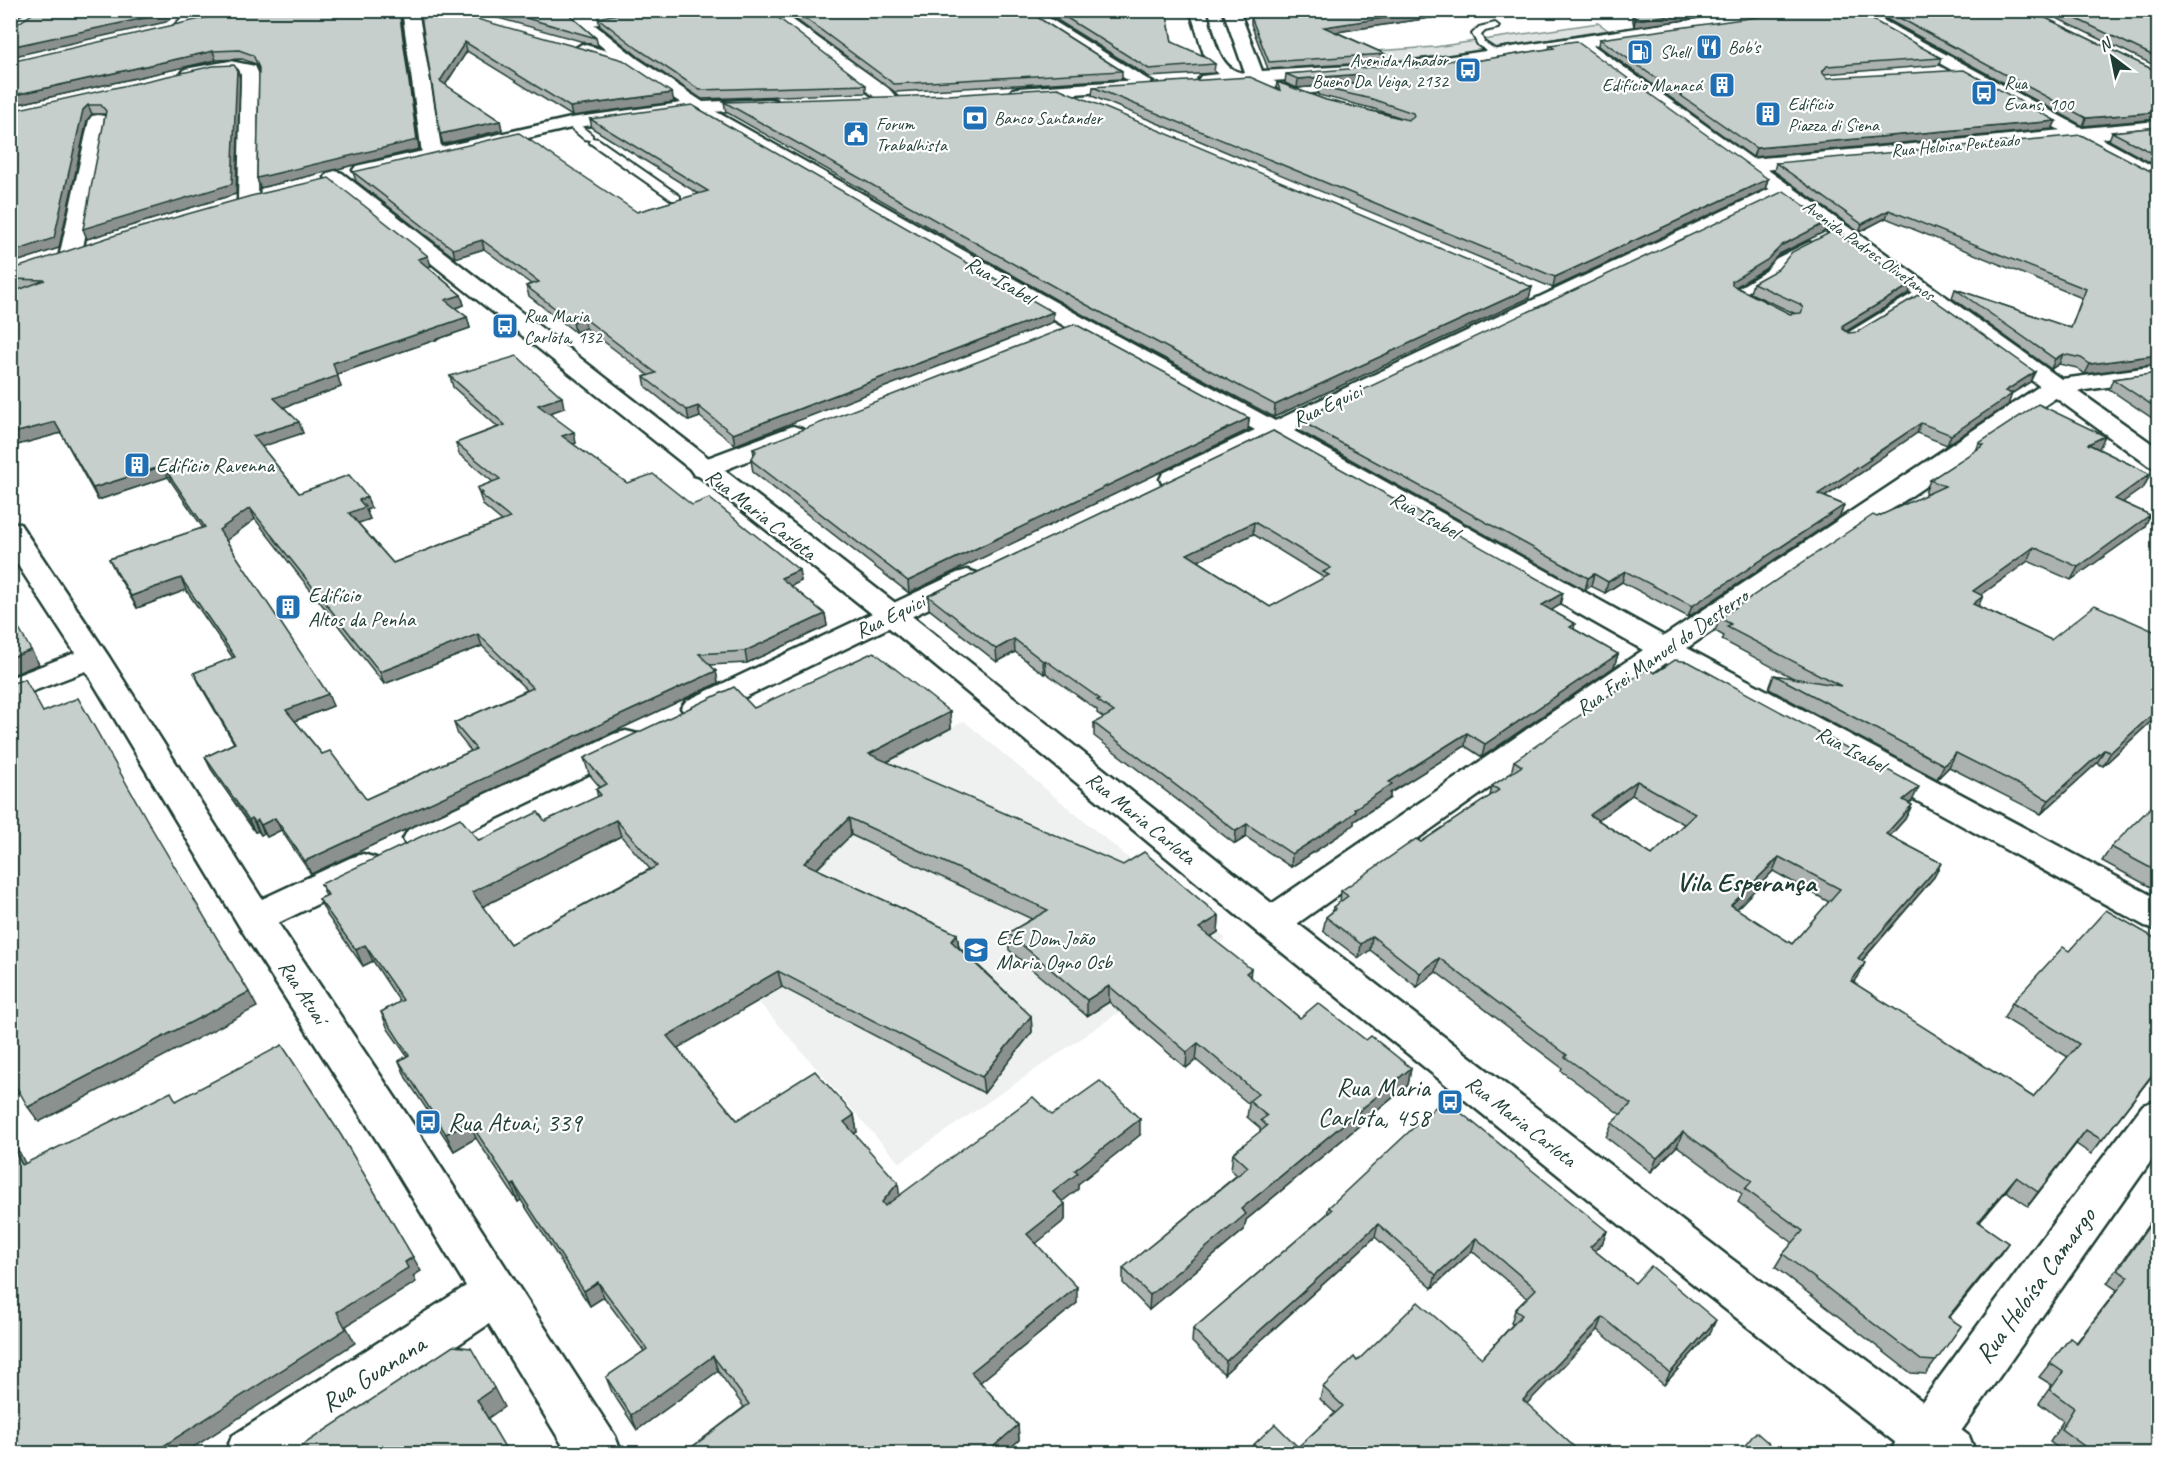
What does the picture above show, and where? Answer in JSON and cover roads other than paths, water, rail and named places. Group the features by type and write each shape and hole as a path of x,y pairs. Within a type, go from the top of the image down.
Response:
{"street":[{"path":"410,10 432,153 571,123 697,106 788,104"},
{"path":"566,10 632,63"},
{"path":"582,22 646,10"},
{"path":"768,10 882,92 897,100 867,101"},
{"path":"1024,10 1146,84"},
{"path":"1198,10 1215,64 1237,78"},
{"path":"1231,10 1255,77"},
{"path":"1700,10 1716,21"},
{"path":"1215,64 1199,81 1386,69 1807,10"},
{"path":"1851,10 2158,177"},
{"path":"175,28 206,15"},
{"name":"Avenida Padres Olivetanos","path":"1577,41 1785,189 1828,235 1925,290 2158,460"},
{"path":"566,45 632,63"},
{"name":"Rua Isabel","path":"632,63 697,106 1076,323 1665,649 2158,916"},
{"path":"171,78 230,66 249,69 251,77 248,199"},
{"path":"1938,73 1961,71"},
{"path":"1005,94 1168,83"},
{"path":"1061,90 1100,106"},
{"path":"71,253 98,120"},
{"name":"Rua Heloisa Penteado","path":"1751,165 2158,128"},
{"name":"Rua Maria Carlota","path":"432,153 324,180 892,615 1270,923 1931,1447"},
{"name":"Rua Equici","path":"1146,492 1543,294 1785,189"},
{"path":"226,206 270,194"},
{"path":"51,260 92,246"},
{"path":"1043,336 1076,323"},
{"path":"2056,386 2158,373"},
{"name":"Rua Frei Manuel do Desterro","path":"1270,923 1665,649 2056,386"},
{"path":"703,469 813,426"},
{"name":"Rua Atuaí","path":"10,530 70,626 93,657 254,919 398,1137 597,1454"},
{"name":"Rua Equici","path":"254,919 987,569"},
{"path":"10,690 93,657"},
{"name":"Rua Heloísa Camargo","path":"1931,1447 2073,1232 2158,1118"},
{"name":"Rua Guanana","path":"250,1454 496,1293"}],"lane":[{"path":"1495,26 1482,29 1476,34 1485,47 1496,54"},
{"path":"1255,77 1320,102"},
{"path":"1294,92 1356,86"},
{"path":"571,123 676,198"},
{"path":"1762,306 1736,293 1770,274 1785,258 1828,235"},
{"path":"1847,337 1925,290"}],"place":[{"name":"Bob's","path":"1709,47"},
{"name":"Shell","path":"1640,52"},
{"name":"Avenida Amador Bueno Da Veiga, 2132","path":"1468,70"},
{"name":"Edifício Manacá","path":"1722,85"},
{"name":"Rua Evans, 100","path":"1984,93"},
{"name":"Edifício Piazza di Siena","path":"1768,114"},
{"name":"Banco Santander","path":"975,118"},
{"name":"Forum Trabalhista","path":"856,134"},
{"name":"Rua Maria Carlota, 132","path":"505,326"},
{"name":"Edifício Ravenna","path":"137,465"},
{"name":"Edifício Altos da Penha","path":"288,607"},
{"name":"E.E Dom João Maria Ogno Osb","path":"976,950"},
{"name":"Rua Maria Carlota, 458","path":"1450,1102"},
{"name":"Rua Atuai, 339","path":"428,1122"}],"district":[{"name":"Vila Esperança","path":"1746,882"}]}
